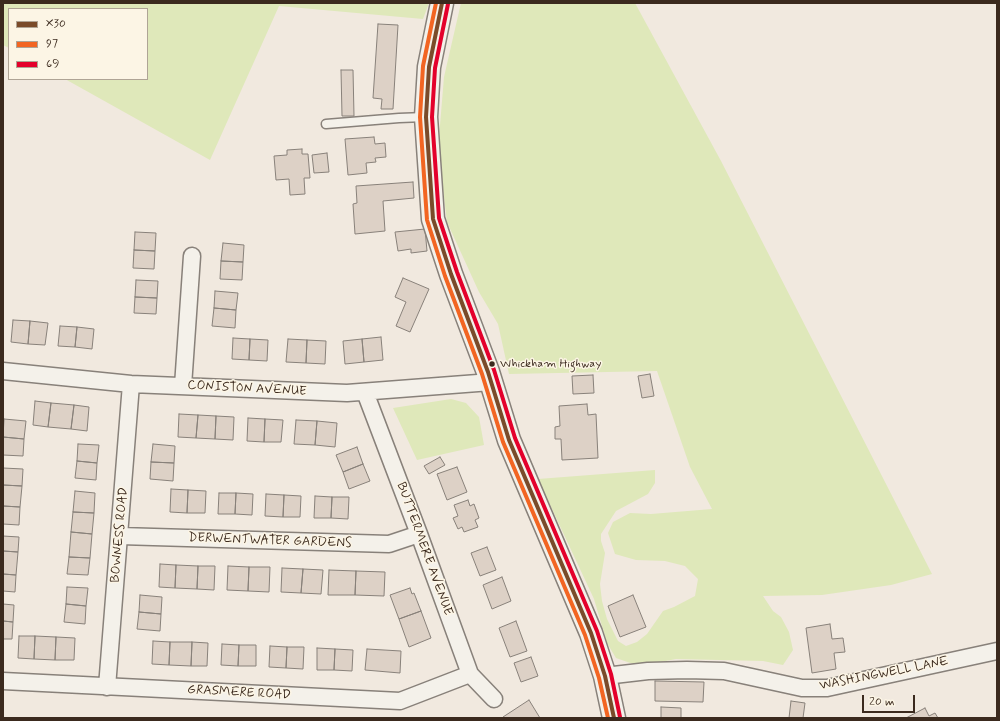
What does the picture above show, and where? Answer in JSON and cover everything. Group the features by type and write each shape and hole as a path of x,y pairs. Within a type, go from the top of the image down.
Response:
{"main road":[{"path":"442,3 430,68 426,117 433,219 451,274 491,382 509,440 591,633 605,676 614,718"}],"street":[{"path":"183,386 192,256"},
{"name":"CONISTON AVENUE","path":"3,371 132,384 267,391 347,393 491,382"},
{"name":"BOWNESS ROAD","path":"107,687 132,384"},
{"name":"BUTTERMERE AVENUE","path":"365,392 470,674 494,699"},
{"name":"DERWENTWATER GARDENS","path":"120,536 389,544 419,534"},
{"name":"WASHINGWELL LANE","path":"605,676 648,671 724,670 802,688 827,688 997,651"},
{"name":"GRASMERE ROAD","path":"3,681 400,701 470,674"}],"lane":[{"path":"326,124 426,117"}],"green space":[{"path":"3,3 429,3 423,19 279,6 210,160 67,80 148,80 148,8 8,8 8,48 3,45"},
{"path":"461,3 635,3 721,161 932,574 891,585 822,595 763,596 773,611 781,617 789,632 793,650 783,665 763,661 676,659 639,666 616,658 607,643 594,599 538,479 655,470 655,483 648,494 616,511 601,534 601,541 605,553 600,584 602,601 607,619 618,641 626,646 637,642 647,634 663,611 695,596 698,579 685,566 665,561 636,560 615,554 608,533 613,522 630,513 651,514 712,509 690,467 657,371 509,374 498,324 479,292 447,222 438,149 444,77"},
{"path":"451,399 466,403 479,417 484,445 417,460 393,408"}],"building":[{"path":"378,24 398,25 393,109 381,109 382,99 373,98"},
{"path":"341,70 353,70 354,116 342,116"},
{"path":"374,137 375,144 385,143 386,157 375,158 376,162 366,163 367,173 348,175 345,139"},
{"path":"302,149 302,154 308,154 310,178 304,178 305,194 290,195 289,179 276,180 274,156 287,155 287,150"},
{"path":"327,153 329,172 314,173 312,155"},
{"path":"413,182 414,198 383,201 385,231 355,234 353,204 357,203 356,186"},
{"path":"425,229 427,251 411,253 411,249 398,251 395,232"},
{"path":"135,232 156,233 155,251 134,250"},
{"path":"223,243 244,245 243,262 221,261"},
{"path":"134,250 155,251 154,269 133,268"},
{"path":"221,261 243,262 242,280 220,279"},
{"path":"403,278 429,289 410,332 396,326 406,302 395,297"},
{"path":"136,280 158,281 157,298 135,297"},
{"path":"215,291 238,293 236,310 214,308"},
{"path":"135,297 157,298 156,314 134,313"},
{"path":"214,308 236,310 235,328 212,326"},
{"path":"13,320 30,321 28,344 11,342"},
{"path":"30,321 48,323 45,345 28,344"},
{"path":"60,326 77,327 75,347 58,346"},
{"path":"77,327 94,329 92,349 75,347"},
{"path":"381,337 383,360 364,362 362,339"},
{"path":"233,338 250,339 249,360 232,359"},
{"path":"250,339 268,340 267,361 249,360"},
{"path":"288,339 307,340 306,363 286,362"},
{"path":"362,339 364,362 345,364 343,341"},
{"path":"307,340 326,341 325,364 306,363"},
{"path":"650,374 654,396 642,398 638,376"},
{"path":"593,375 594,393 573,394 572,376"},
{"path":"35,401 51,403 48,427 33,425"},
{"path":"51,403 74,405 71,429 48,427"},
{"path":"587,404 588,415 596,414 598,458 562,460 561,439 555,439 555,427 560,426 559,406"},
{"path":"74,405 89,407 87,431 71,429"},
{"path":"179,414 198,415 196,438 178,437"},
{"path":"198,415 216,416 215,439 196,438"},
{"path":"216,416 234,417 233,440 215,439"},
{"path":"248,418 265,419 264,442 247,441"},
{"path":"4,419 26,421 24,439 3,437"},
{"path":"265,419 283,420 281,442 264,442"},
{"path":"296,420 317,421 315,445 294,444"},
{"path":"317,421 337,423 335,447 315,445"},
{"path":"3,437 24,439 23,456 3,455"},
{"path":"78,444 99,445 97,463 77,461"},
{"path":"153,444 175,446 174,463 151,462"},
{"path":"357,447 363,464 343,472 336,455"},
{"path":"440,457 445,465 429,474 424,466"},
{"path":"77,461 97,463 96,480 75,478"},
{"path":"151,462 174,463 173,481 150,479"},
{"path":"363,464 370,481 349,489 343,472"},
{"path":"457,467 467,492 447,500 437,474"},
{"path":"3,468 23,469 22,486 3,485"},
{"path":"3,485 22,486 20,507 3,506"},
{"path":"171,489 188,490 187,513 170,512"},
{"path":"188,490 206,491 205,513 187,513"},
{"path":"75,491 95,493 94,513 73,512"},
{"path":"219,493 236,493 235,514 218,514"},
{"path":"236,493 253,494 252,515 235,514"},
{"path":"266,494 284,495 283,517 265,516"},
{"path":"284,495 301,496 300,517 283,517"},
{"path":"315,496 332,497 331,518 314,518"},
{"path":"332,497 349,497 348,519 331,518"},
{"path":"468,500 470,506 474,504 479,518 475,520 478,527 464,532 462,527 458,529 453,518 458,516 454,505"},
{"path":"3,506 20,507 19,525 3,524"},
{"path":"73,512 94,513 92,534 71,532"},
{"path":"71,532 92,534 90,558 69,557"},
{"path":"3,536 19,537 18,552 3,551"},
{"path":"487,547 496,570 480,576 471,553"},
{"path":"3,551 18,552 16,575 3,574"},
{"path":"69,557 90,558 88,575 67,574"},
{"path":"160,564 176,565 175,588 159,587"},
{"path":"176,565 198,566 197,589 175,588"},
{"path":"198,566 215,566 214,590 197,589"},
{"path":"228,566 249,567 248,591 227,590"},
{"path":"249,567 270,567 269,592 248,591"},
{"path":"282,568 303,569 301,593 281,592"},
{"path":"303,569 323,570 321,594 301,593"},
{"path":"329,570 356,571 355,595 328,595"},
{"path":"356,571 385,572 384,596 355,595"},
{"path":"3,574 16,575 15,592 3,591"},
{"path":"502,577 511,601 492,609 483,585"},
{"path":"67,587 88,588 86,606 66,604"},
{"path":"410,588 412,594 414,593 421,611 399,619 390,595"},
{"path":"140,595 162,597 161,614 139,612"},
{"path":"633,595 646,627 620,637 608,606"},
{"path":"3,604 14,605 13,622 3,621"},
{"path":"66,604 86,606 85,624 64,622"},
{"path":"421,611 431,638 409,647 399,619"},
{"path":"139,612 161,614 160,631 137,629"},
{"path":"3,621 13,622 12,639 3,639"},
{"path":"516,621 527,651 510,657 499,628"},
{"path":"830,624 832,639 843,638 845,652 834,653 836,669 812,673 806,628"},
{"path":"19,636 35,636 34,659 18,658"},
{"path":"35,636 56,637 55,660 34,659"},
{"path":"56,637 75,638 74,660 55,660"},
{"path":"153,641 170,642 169,665 152,664"},
{"path":"170,642 192,642 191,666 169,665"},
{"path":"192,642 208,643 207,666 191,666"},
{"path":"222,644 239,645 238,666 221,665"},
{"path":"239,645 256,645 256,666 238,666"},
{"path":"270,646 287,647 286,668 269,667"},
{"path":"287,647 304,647 303,669 286,668"},
{"path":"317,648 335,649 334,670 317,670"},
{"path":"335,649 353,650 352,671 334,670"},
{"path":"367,649 401,651 400,673 365,670"},
{"path":"531,657 538,676 521,682 514,663"},
{"path":"655,681 704,682 703,702 655,701"},
{"path":"529,700 540,718 503,718 503,717"},
{"path":"791,701 805,703 803,718 789,718"},
{"path":"661,707 681,708 681,718 661,718"},
{"path":"925,708 929,716 935,713 938,718 906,718"}],"transit line":[{"name":"97","path":"436,3 423,66 420,117 427,220 445,276 482,374 503,442 585,635 599,678 608,718"},
{"name":"X30","path":"442,3 429,67 426,117 433,219 451,274 488,372 509,440 591,633 605,676 614,718"},
{"name":"69","path":"448,4 435,68 432,117 439,218 457,272 494,370 515,438 597,631 611,674 620,717"}],"place":[{"name":"Whickham Highway","path":"492,364"}]}
